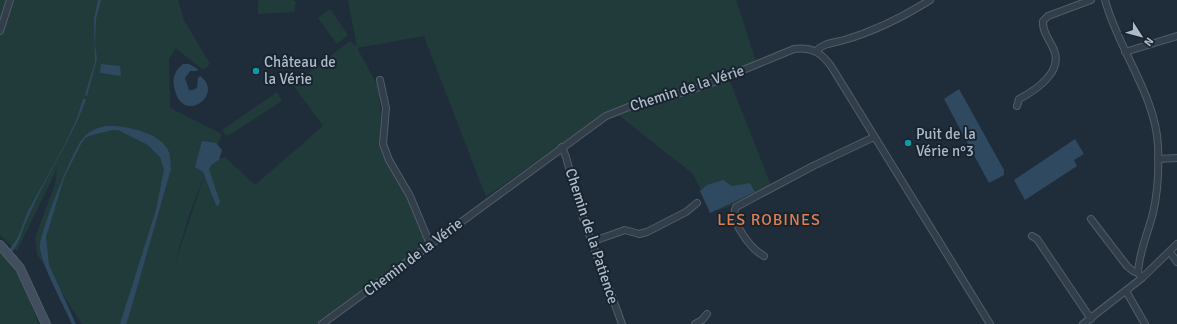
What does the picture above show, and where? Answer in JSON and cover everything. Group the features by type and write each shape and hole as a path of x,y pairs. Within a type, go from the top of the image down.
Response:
{"main road":[{"path":"0,245 14,260 27,281 46,324"}],"street":[{"path":"0,31 10,0"},
{"path":"930,0 897,20 864,34 822,45 816,51 831,66 990,324"},
{"path":"1018,106 1019,99 1034,91 1046,81 1053,66 1055,59 1054,51 1043,28 1043,21 1048,16 1091,0"},
{"path":"1105,0 1125,52 1149,106 1158,145 1155,199 1138,262 1138,273"},
{"path":"1125,52 1177,36"},
{"name":"Chemin de la Vérie","path":"322,324 606,116 631,106 688,91 794,50 803,48 816,51"},
{"path":"380,80 386,108 384,144 389,160 410,196 430,244"},
{"path":"764,256 750,245 736,223 734,215 736,207 813,166 874,137"},
{"name":"Chemin de la Patience","path":"562,147 592,242 622,324"},
{"path":"1158,158 1177,158"},
{"path":"592,242 625,230 639,234 647,232 686,212 697,203"},
{"path":"1092,219 1101,234 1127,266 1138,273 1142,278"},
{"path":"1032,236 1037,239 1091,319"},
{"path":"1083,324 1142,278 1177,244"},
{"path":"1170,252 1177,262"},
{"path":"1126,291 1144,324"},
{"path":"695,324 708,314"}],"green space":[{"path":"0,0 178,0 184,20 210,64 203,70 176,48 169,59 170,108 222,134 210,162 225,157 255,185 323,126 293,85 350,41 357,47 348,0 736,0 758,67 729,79 771,185 726,208 711,211 693,174 611,109 486,197 424,36 357,48 378,86 381,114 380,140 427,242 317,324 82,324 37,254 35,238 55,184 57,169 17,251 0,235","holes":["207,168 174,266 188,218"]},
{"path":"258,0 292,0 296,2 294,12 258,14"},
{"path":"330,9 348,35 337,44 318,18"},
{"path":"277,92 282,101 226,136 222,130"},
{"path":"0,251 7,258 18,276 28,295 39,324 0,324"}],"water":[{"path":"98,0 101,0 96,19 95,44 97,59 87,96 85,95 95,62 94,19"},
{"path":"101,64 120,66 121,76 100,73"},
{"path":"183,64 189,64 198,69 197,71 190,71 185,78 189,90 197,88 198,78 200,76 207,83 208,91 205,98 199,104 192,106 185,105 178,98 174,86 174,79 178,69"},
{"path":"959,89 1004,170 1004,175 989,183 944,99"},
{"path":"83,99 86,99 76,124 38,196 18,242 12,252 17,256 16,258 0,242 0,240 10,249 18,237 28,211 64,146 77,118"},
{"path":"107,126 132,128 149,134 157,139 164,144 168,150 171,169 129,316 126,324 120,324 156,210 164,169 160,157 148,145 118,130 92,135 85,138 81,144 64,178 46,237 49,265 76,324 72,324 45,265 40,248 41,240 57,192 78,145 91,131"},
{"path":"1075,139 1084,154 1074,160 1077,166 1025,200 1014,180"},
{"path":"202,141 216,143 222,150 219,160 211,165 209,169 220,202 218,206 216,205 203,172 195,167"},
{"path":"723,180 732,186 750,183 755,192 710,213 700,191 707,185"}],"place":[{"name":"Château de la Vérie","path":"256,71"},
{"name":"Puit de la Vérie n°3","path":"908,143"}],"district":[{"name":"LES ROBINES","path":"769,220"}]}
